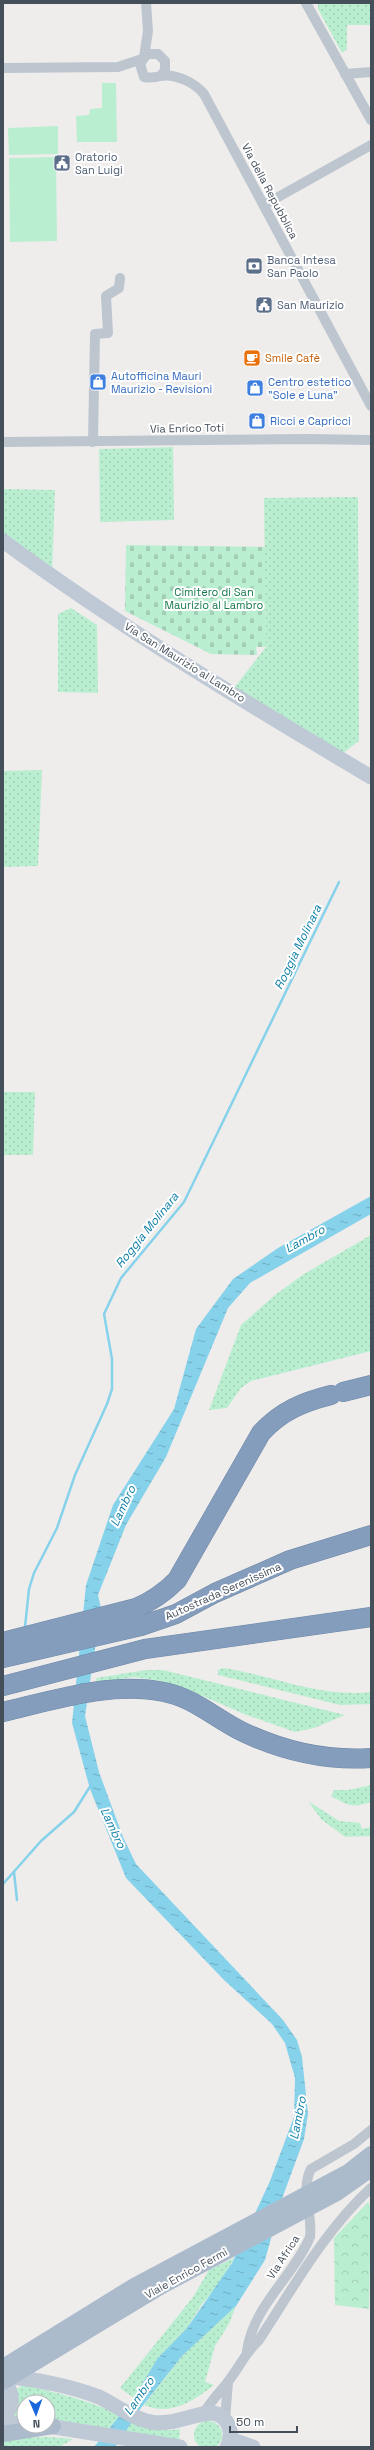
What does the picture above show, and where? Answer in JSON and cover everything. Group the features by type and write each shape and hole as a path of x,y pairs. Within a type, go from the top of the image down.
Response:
{"highway":[{"path":"139,1617 154,1600 167,1591 176,1580 194,1551 235,1476 261,1433 272,1421 296,1405 371,1385"},
{"name":"Autostrada Serenissima","path":"3,1658 48,1639 139,1617 176,1614 215,1593 290,1560 371,1535"},
{"path":"3,1686 145,1649 371,1617"},
{"path":"3,1642 48,1639"},
{"path":"3,1712 113,1689 140,1689 164,1692 188,1699 245,1733 294,1749 322,1757 346,1760 371,1758"}],"main road":[{"name":"Viale Enrico Fermi","path":"3,2367 134,2286 348,2172 371,2154"},
{"name":"Viale Enrico Fermi","path":"3,2381 162,2286 337,2193 371,2169"},
{"path":"3,2434 16,2432"}],"street":[{"path":"143,74 140,64 143,58 148,31 146,3"},
{"path":"306,3 371,120"},
{"path":"148,31 166,65 161,76"},
{"path":"3,68 118,67 152,53 162,56"},
{"name":"Via della Repubblica","path":"118,67 143,74 144,77 153,79 161,76 186,81 196,86 204,94 371,406"},
{"path":"346,74 371,72"},
{"path":"264,205 371,144"},
{"path":"93,442 95,334 108,333 106,296 119,288 120,278"},
{"name":"Via Enrico Toti","path":"3,442 371,440"},
{"name":"Via San Maurizio al Lambro","path":"3,541 54,579 179,659 371,777"},
{"name":"Via Africa","path":"247,2351 249,2335 258,2317 310,2237 311,2223 306,2183 308,2175 312,2169 354,2144 371,2130"},
{"path":"200,2414 228,2382 247,2351 259,2340 349,2208 371,2188"},
{"path":"3,2376 57,2384 102,2398 142,2419 164,2423 183,2420 200,2414 216,2413 225,2420 230,2429 229,2443 253,2447"},
{"path":"3,2381 10,2390 12,2399 9,2411 3,2418"},
{"path":"225,2420 228,2382"},
{"path":"3,2424 16,2424"},
{"path":"56,2427 180,2447"}],"green space":[{"path":"318,3 371,3 371,25 347,25 347,49 342,53 318,9"},
{"path":"102,83 116,83 117,142 77,142 76,116 89,115 90,109 102,108"},
{"path":"58,126 58,154 9,155 8,128"},
{"path":"56,157 57,241 10,242 9,158"},
{"path":"173,447 174,520 100,522 99,449"},
{"path":"3,489 55,490 52,574 3,538"},
{"path":"358,497 359,741 339,756 234,688 266,647 264,498"},
{"name":"Cimitero di San Maurizio al Lambro","path":"126,545 265,547 266,647 256,647 257,655 211,654 125,611"},
{"path":"71,608 97,625 98,693 58,692 58,614"},
{"path":"42,770 38,866 3,867 3,771"},
{"path":"3,1092 35,1092 33,1155 3,1155"},
{"path":"371,1235 371,1351 251,1381 241,1388 227,1408 209,1410 241,1325 275,1295 304,1274"},
{"path":"223,1668 315,1689 352,1693 371,1692 371,1704 340,1705 218,1675 218,1670"},
{"path":"146,1670 163,1670 345,1715 314,1728 295,1732 244,1714 182,1687 156,1680 133,1677 97,1683 96,1678"},
{"path":"371,1785 371,1802 364,1804 350,1805 331,1796 334,1790 348,1790"},
{"path":"308,1801 339,1821 360,1823 362,1829 371,1827 371,1836 345,1837 321,1819"},
{"path":"368,2202 371,2207 369,2309 335,2305 334,2238"},
{"path":"234,2258 219,2284 202,2304 187,2328 157,2359 134,2398 120,2388 193,2297 209,2270"},
{"path":"236,2306 229,2324 215,2346 205,2382 214,2385 198,2397 181,2406 163,2409 144,2405 182,2356"},
{"path":"23,2385 82,2400 148,2427 169,2430 180,2429 179,2441 125,2433 116,2420 106,2431 56,2424 56,2394 16,2394 16,2422 5,2421 13,2391"},
{"path":"208,2421 218,2425 222,2435 218,2445 208,2449 198,2445 194,2435 198,2425"},
{"path":"49,2437 73,2439 59,2447 3,2447 3,2442 22,2438"}],"water":[{"name":"Lambro","path":"371,1196 371,1214 250,1283 228,1308 166,1457 126,1525 98,1595 101,1608 85,1716 99,1772 123,1837 136,1864 283,2020 297,2040 302,2057 308,2114 304,2139 283,2196 265,2260 236,2306 182,2356 141,2408 116,2446 94,2447 134,2398 157,2359 187,2328 232,2263 270,2181 294,2117 295,2078 285,2043 272,2024 224,1980 126,1878 90,1789 72,1723 86,1585 113,1505 174,1409 196,1329 233,1279 278,1248"}],"waterway":[{"name":"Roggia Molinara","path":"25,1627 29,1589 34,1573 57,1528 75,1475 107,1404 112,1389 112,1359 104,1314 121,1278 184,1202 339,882"},
{"path":"3,1884 41,1841 74,1812 91,1785"},
{"path":"14,1872 17,1900"}],"place":[{"name":"Oratorio San Luigi","path":"62,163"},
{"name":"Banca Intesa San Paolo","path":"254,266"},
{"name":"San Maurizio","path":"264,305"},
{"name":"Smile Cafè","path":"252,358"},
{"name":"Autofficina Mauri Maurizio - Revisioni","path":"98,382"},
{"name":"Centro estetico \"Sole e Luna\"","path":"255,388"},
{"name":"Ricci e Capricci","path":"257,421"}]}
